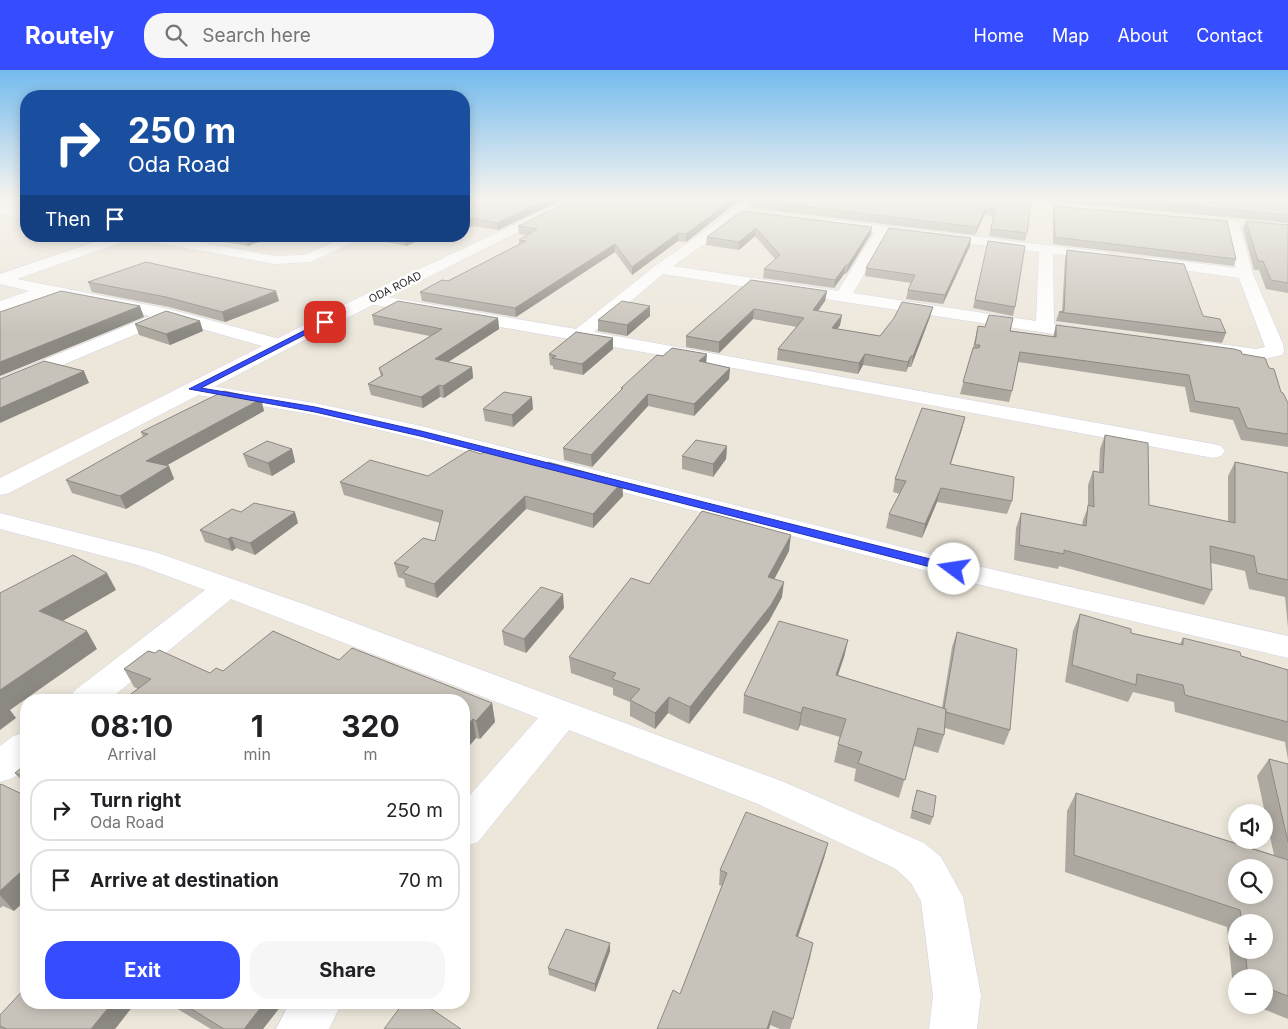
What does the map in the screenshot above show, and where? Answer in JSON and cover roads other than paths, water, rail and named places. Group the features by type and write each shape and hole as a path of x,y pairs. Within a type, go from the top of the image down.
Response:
{"street":[{"path":"103,244 0,279 46,291 169,314 280,345"},
{"path":"183,244 282,260 306,259 341,244"},
{"name":"ODA ROAD","path":"0,488 370,299 484,244"},
{"path":"580,335 660,269 697,244"},
{"path":"844,295 854,273 870,255 876,244"},
{"path":"992,244 1125,258 1245,274"},
{"path":"1192,347 1256,355 1275,351 1274,344 1234,244"},
{"path":"1045,326 1046,250"},
{"path":"660,269 844,295 1111,337"},
{"path":"0,307 46,291"},
{"path":"370,299 580,335 1213,451"},
{"path":"0,385 169,314"},
{"path":"193,389 315,409 421,433 973,574 1288,647"},
{"path":"0,521 148,559 227,587 771,793 910,856 926,870 942,897 957,996 953,1029"},
{"path":"93,694 227,587"},
{"path":"470,823 563,713"},
{"path":"0,767 20,751"},
{"path":"300,1029 314,1009"}]}
